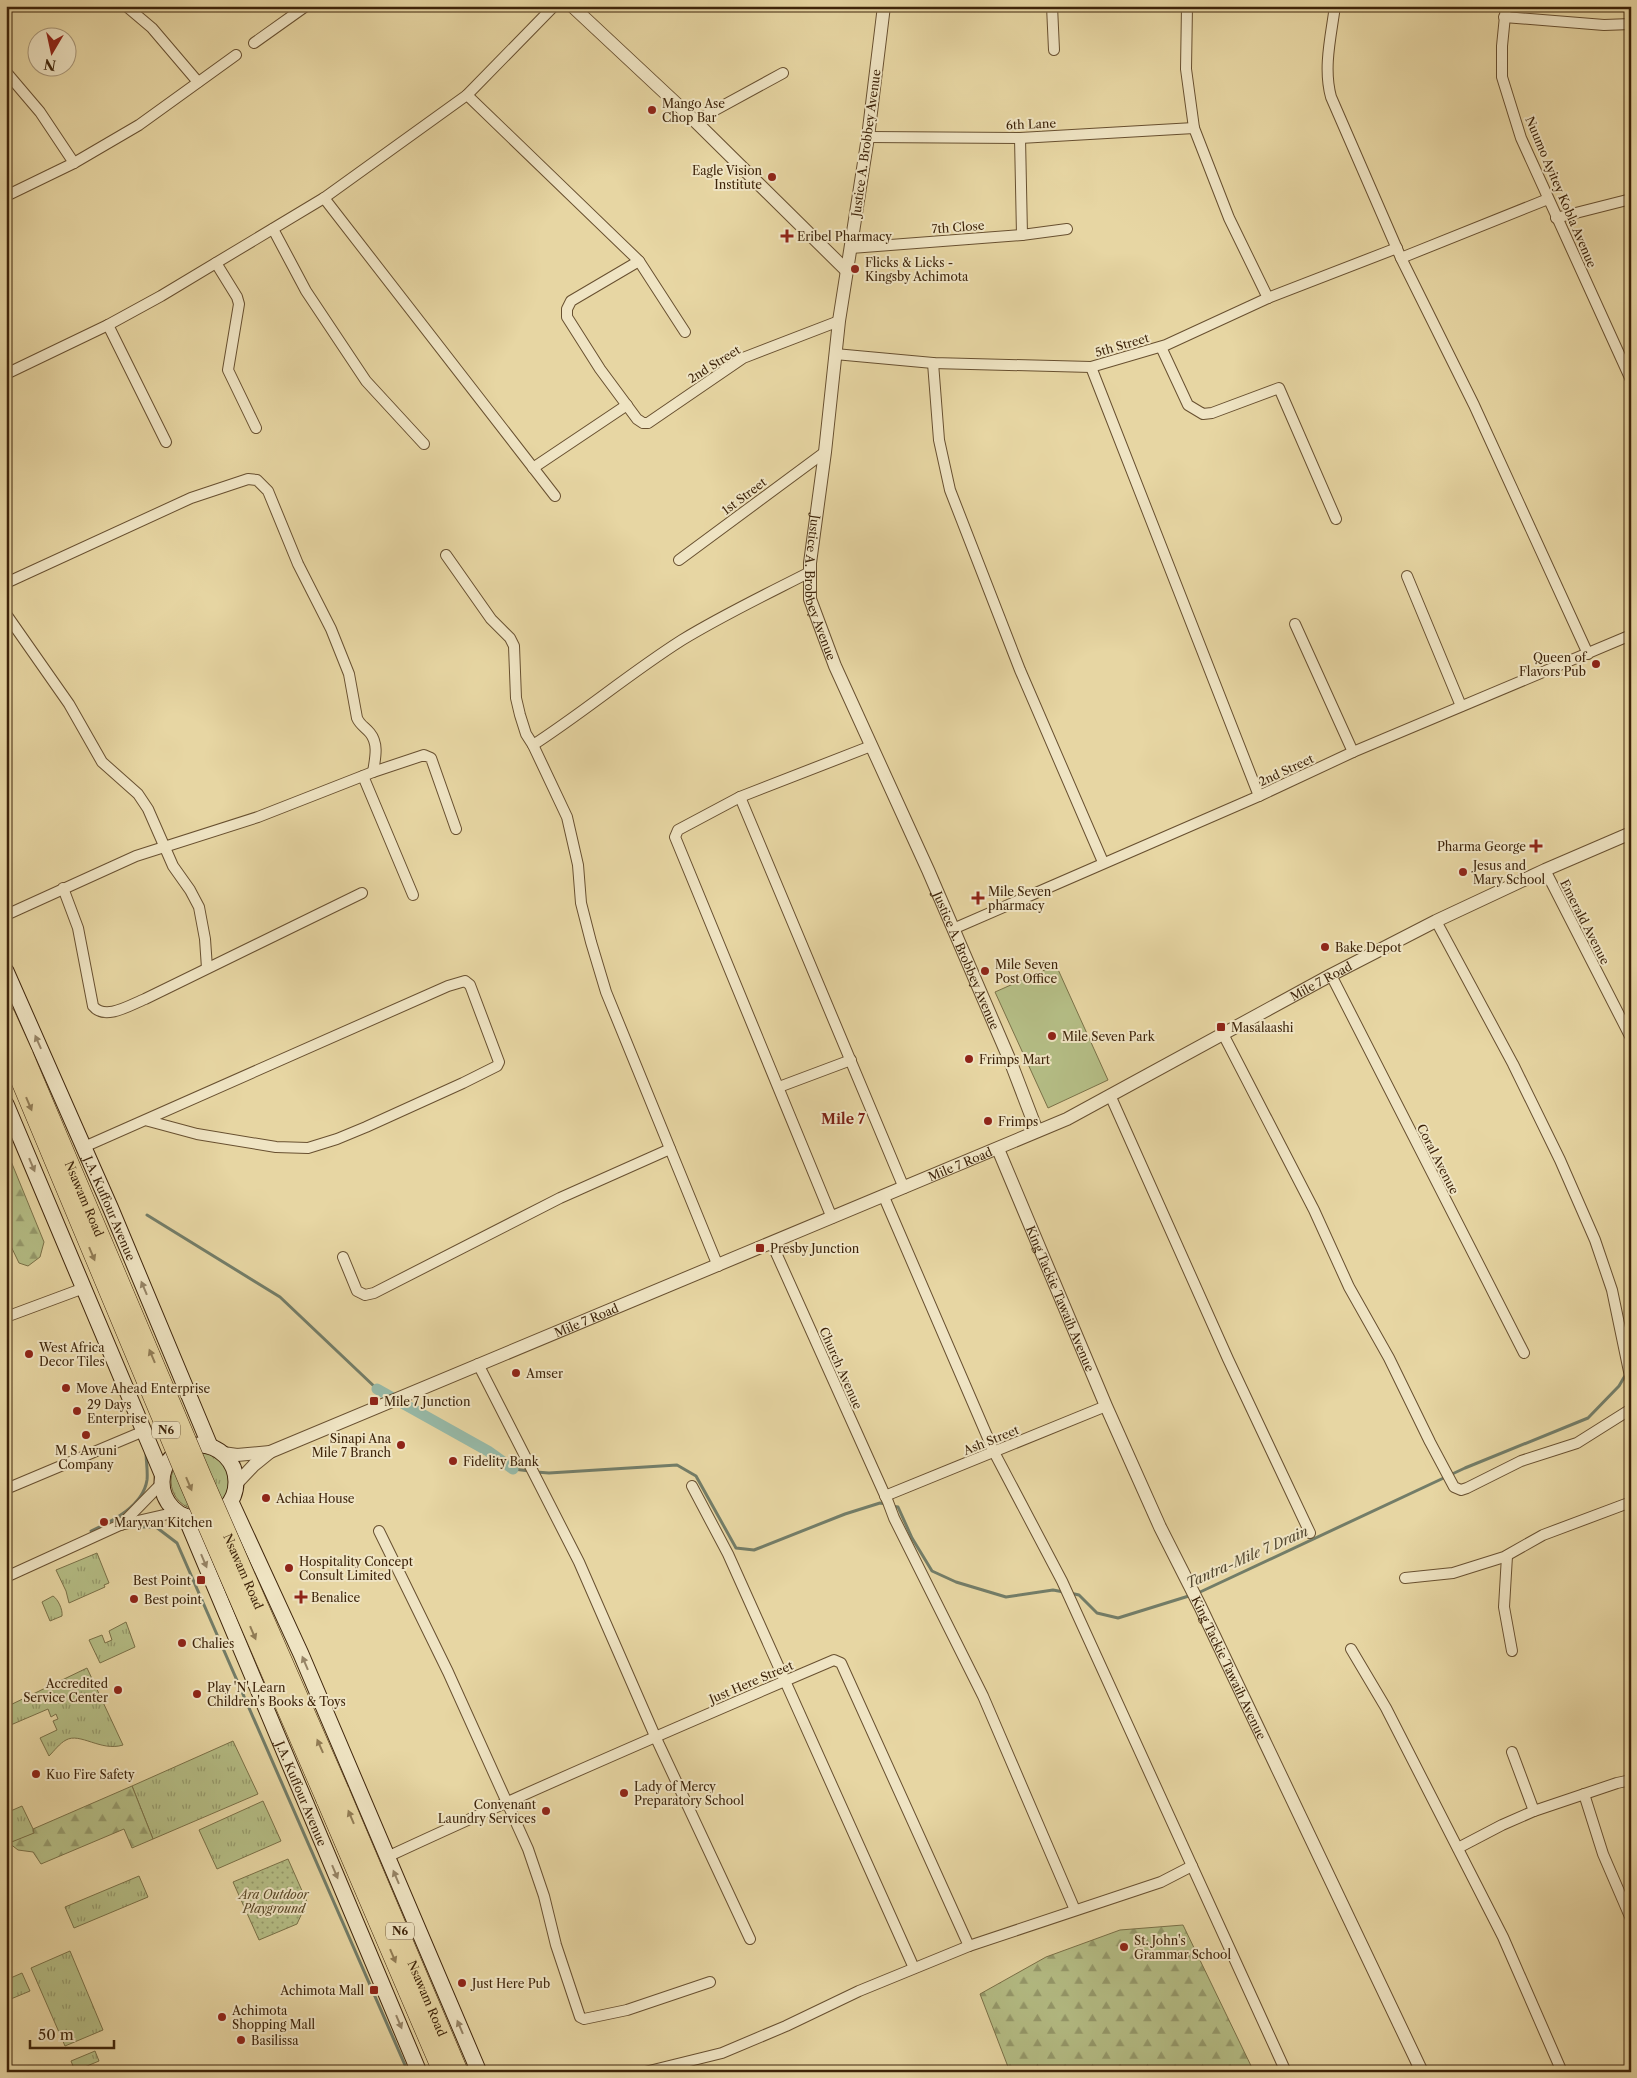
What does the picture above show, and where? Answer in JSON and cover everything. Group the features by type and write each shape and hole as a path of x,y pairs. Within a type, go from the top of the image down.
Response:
{"highway":[{"name":"Nsawam Road","path":"6,1015 13,1054 188,1482 459,2072"},
{"name":"Nsawam Road","path":"332,1795 442,2072"}],"main road":[{"name":"J.A. Kuffour Avenue","path":"6,971 216,1449"},
{"path":"6,1104 144,1431 162,1479 168,1502 181,1514 202,1519 219,1514 231,1502 237,1483 234,1466 216,1449 189,1446 172,1456 162,1479"},
{"path":"231,1502 301,1654 479,2072"},
{"name":"J.A. Kuffour Avenue","path":"181,1514 419,2072"}],"street":[{"path":"126,6 152,28 198,82"},
{"path":"254,43 306,6"},
{"path":"6,374 108,325 324,198 466,95 554,6"},
{"path":"572,6 695,121 846,270"},
{"name":"Justice A. Brobbey Avenue","path":"884,6 868,137 846,270 835,354 810,572 812,607 835,666 1011,1063 1037,1130"},
{"path":"1052,6 1054,50"},
{"path":"1187,6 1186,69 1194,128 1229,218 1268,298"},
{"path":"1335,6 1327,68 1329,92 1399,253 1474,405 1588,654"},
{"name":"Nuumo Ayitey Kobla Avenue","path":"1506,6 1502,77 1521,138 1631,380"},
{"path":"1504,17 1604,25 1631,24"},
{"path":"6,196 74,163 139,125 236,55"},
{"path":"6,72 40,112 74,163"},
{"path":"695,121 783,73"},
{"path":"466,95 639,261 685,332"},
{"name":"6th Lane","path":"868,137 1020,138 1194,128"},
{"path":"1020,138 1022,235"},
{"path":"324,198 555,496"},
{"name":"5th Street","path":"835,354 933,363 1090,367 1161,347 1268,298 1548,199"},
{"path":"1556,218 1631,200"},
{"path":"273,229 306,291 366,381 424,444"},
{"name":"7th Close","path":"851,248 1022,235 1067,229"},
{"path":"533,468 627,405 600,369 567,317 567,309 571,300 639,261"},
{"path":"216,263 238,297 239,304 228,370 256,428"},
{"name":"2nd Street","path":"627,405 637,419 643,423 648,423 743,358 839,321"},
{"path":"108,325 166,442"},
{"path":"1161,347 1188,405 1203,414 1212,413 1279,388 1336,519"},
{"path":"933,363 939,440 950,490 1020,670 1103,862"},
{"path":"1090,367 1259,796"},
{"name":"1st Street","path":"679,560 824,452"},
{"path":"6,583 191,498 248,479 257,480 268,491 298,564 331,629 349,674 357,718 360,724 371,734 374,742 373,772"},
{"path":"446,554 491,619 510,638 514,646 516,698 526,734 567,817 578,865 581,903 606,992 718,1266"},
{"path":"533,745 569,722 611,688 684,639 810,572"},
{"path":"1407,576 1461,706"},
{"path":"6,614 69,704 102,762 138,794 148,809 173,866 190,890 199,907 205,938 207,968"},
{"path":"1295,624 1353,752"},
{"name":"2nd Street","path":"953,929 1103,862 1259,796 1353,752 1631,635"},
{"path":"832,1218 675,836 678,830 740,797 871,746"},
{"path":"6,915 136,856 258,817 414,757 428,756 431,758 456,829"},
{"path":"363,776 413,895"},
{"path":"740,797 904,1188"},
{"name":"Mile 7 Road","path":"270,1452 478,1364 772,1244 998,1149 1037,1130 1067,1119 1331,975 1436,921 1544,870 1631,833"},
{"name":"Emerald Avenue","path":"1544,870 1631,1038"},
{"path":"63,888 78,928 93,1006 97,1011 110,1012 145,999 362,893"},
{"path":"1436,921 1513,1064 1560,1160 1595,1240 1612,1290 1631,1381"},
{"name":"Coral Avenue","path":"1331,975 1524,1354"},
{"path":"84,1147 145,1120 439,990 465,981 470,985 499,1062 497,1066 391,1116 337,1140 308,1148 276,1147 197,1134 145,1120"},
{"path":"1223,1034 1314,1210 1349,1286 1389,1358 1454,1487 1461,1490 1467,1488 1521,1462 1577,1444 1631,1408"},
{"path":"779,1088 851,1060"},
{"path":"1110,1095 1220,1342 1310,1533"},
{"path":"343,1257 357,1291 365,1295 374,1293 560,1198 670,1149"},
{"name":"King Tackie Tawaih Avenue","path":"998,1149 1106,1406 1160,1527 1200,1606 1422,2072"},
{"path":"884,1197 994,1452 1062,1581 1286,2072"},
{"name":"Church Avenue","path":"772,1244 894,1518 983,1696 1075,1910"},
{"path":"6,1317 84,1288"},
{"path":"478,1364 579,1562 655,1736 750,1939"},
{"name":"Ash Street","path":"887,1499 1106,1406"},
{"path":"6,1489 144,1431"},
{"path":"216,1449 237,1455 270,1452"},
{"path":"237,1483 270,1452"},
{"path":"120,1525 162,1479"},
{"path":"692,1486 728,1554 914,1968"},
{"path":"1405,1578 1453,1573 1507,1556 1544,1535 1631,1502"},
{"path":"6,1577 120,1525 181,1514"},
{"path":"379,1531 448,1672 528,1849 544,1896 556,1946 580,2017 584,2019 627,2010 710,1982"},
{"path":"1507,1556 1504,1600 1512,1651"},
{"path":"1351,1650 1386,1708 1503,1937 1562,2072"},
{"name":"Just Here Street","path":"387,1857 506,1801 834,1660 841,1663 969,1946"},
{"path":"1512,1752 1534,1811"},
{"path":"1458,1848 1502,1824 1534,1811 1617,1782 1631,1780"},
{"path":"1584,1794 1603,1854 1631,1919"},
{"path":"645,2072 722,2053 914,1968 969,1946 1161,1882 1192,1866"}],"green space":[{"name":"Mile Seven Park","path":"1056,965 1108,1080 1048,1108 995,992"},
{"path":"6,1149 44,1242 40,1257 28,1266 19,1263 6,1236"},
{"path":"200,1452 211,1454 224,1465 229,1481 227,1492 216,1505 200,1510 189,1508 176,1497 171,1481 173,1470 184,1457"},
{"path":"97,1553 109,1583 104,1585 105,1587 69,1603 66,1591 56,1570"},
{"path":"53,1596 60,1605 62,1616 50,1621 42,1602"},
{"path":"126,1622 135,1647 100,1663 89,1640 102,1635 105,1643 112,1640 109,1631"},
{"path":"87,1668 123,1745 107,1746 72,1738 62,1743 49,1756 40,1738 57,1730 53,1721 58,1719 56,1714 51,1717 48,1709 6,1727 6,1707"},
{"path":"233,1741 258,1794 153,1839 132,1786"},
{"path":"132,1786 153,1839 132,1848 124,1829 41,1864 33,1852 18,1850 9,1843 34,1833 33,1829"},
{"path":"263,1801 281,1841 217,1869 199,1830"},
{"path":"22,1806 35,1833 6,1845 6,1813"},
{"name":"Ara Outdoor Playground","path":"288,1859 307,1902 297,1924 259,1940 233,1882"},
{"path":"139,1876 148,1897 74,1928 65,1907"},
{"path":"1183,1925 1254,2072 1010,2072 980,1994 1046,1957 1120,1930"},
{"path":"70,1951 103,2030 65,2046 31,1968"},
{"path":"22,1973 30,1991 6,2001 6,1980"},
{"path":"95,2051 99,2061 75,2071 71,2061"}],"waterway":[{"path":"147,1215 280,1297 377,1389"},
{"name":"Tantra-Mile 7 Drain","path":"1198,1593 1465,1468 1588,1418 1619,1386 1626,1374"},
{"path":"377,1389 488,1451 513,1469"},
{"path":"91,1531 126,1511 140,1498 147,1480 146,1452"},
{"name":"Tantra-Mile 7 Drain","path":"536,1472 549,1473 677,1465 696,1476 736,1548 754,1550 845,1514 880,1503 886,1504"},
{"name":"Tantra-Mile 7 Drain","path":"513,1469 530,1471"},
{"name":"Tantra-Mile 7 Drain","path":"892,1506 898,1507 912,1538 932,1571 956,1582 1006,1597 1053,1590 1064,1592"},
{"path":"143,1527 156,1527 177,1543 408,2072"},
{"name":"Tantra-Mile 7 Drain","path":"1070,1593 1079,1595 1097,1613 1118,1618 1192,1595"}],"place":[{"name":"Mango Ase Chop Bar","path":"652,110"},
{"name":"Eagle Vision Institute","path":"772,177"},
{"name":"Eribel Pharmacy","path":"787,236"},
{"name":"Flicks & Licks - Kingsby Achimota","path":"855,269"},
{"name":"Queen of Flavors Pub","path":"1596,664"},
{"name":"Pharma George","path":"1536,846"},
{"name":"Jesus and Mary School","path":"1463,872"},
{"name":"Mile Seven pharmacy","path":"978,898"},
{"name":"Bake Depot","path":"1325,947"},
{"name":"Mile Seven Post Office","path":"985,971"},
{"name":"Masalaashi","path":"1221,1027"},
{"name":"Mile Seven Park","path":"1052,1036"},
{"name":"Frimps Mart","path":"969,1059"},
{"name":"Frimps","path":"988,1121"},
{"name":"Presby Junction","path":"760,1248"},
{"name":"West Africa Decor Tiles","path":"29,1354"},
{"name":"Amser","path":"516,1373"},
{"name":"Move Ahead Enterprise","path":"66,1388"},
{"name":"Mile 7 Junction","path":"374,1401"},
{"name":"29 Days Enterprise","path":"77,1411"},
{"name":"M S Awuni Company","path":"86,1435"},
{"name":"Sinapi Ana Mile 7 Branch","path":"401,1445"},
{"name":"Fidelity Bank","path":"453,1461"},
{"name":"Achiaa House","path":"266,1498"},
{"name":"Maryvan Kitchen","path":"104,1522"},
{"name":"Hospitality Concept Consult Limited","path":"289,1568"},
{"name":"Best Point","path":"201,1580"},
{"name":"Benalice","path":"301,1597"},
{"name":"Best point","path":"134,1599"},
{"name":"Chalies","path":"182,1643"},
{"name":"Accredited Service Center","path":"118,1690"},
{"name":"Play 'N' Learn Children's Books & Toys","path":"197,1694"},
{"name":"Kuo Fire Safety","path":"36,1774"},
{"name":"Lady of Mercy Preparatory School","path":"624,1793"},
{"name":"Convenant Laundry Services","path":"546,1811"},
{"name":"St. John's Grammar School","path":"1124,1947"},
{"name":"Just Here Pub","path":"462,1983"},
{"name":"Achimota Mall","path":"374,1990"},
{"name":"Achimota Shopping Mall","path":"222,2017"},
{"name":"Basilissa","path":"241,2040"}],"district":[{"name":"Mile 7","path":"843,1119"}]}
